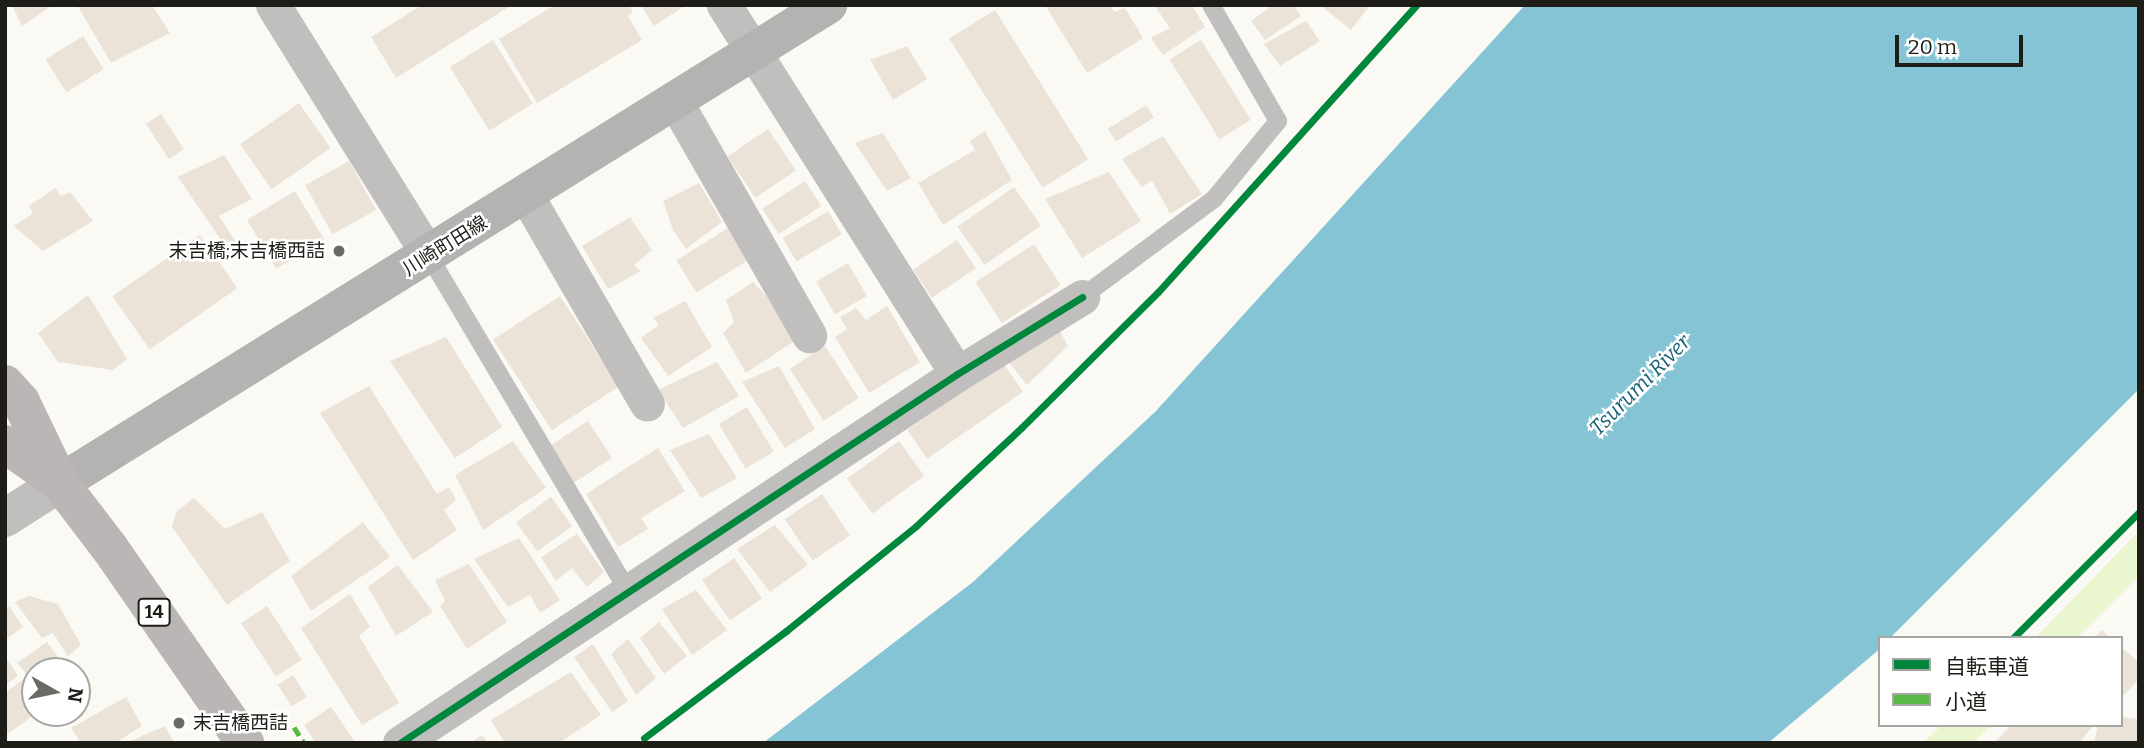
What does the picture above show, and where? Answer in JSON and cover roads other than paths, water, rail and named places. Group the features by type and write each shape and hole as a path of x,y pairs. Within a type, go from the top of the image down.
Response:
{"main road":[{"name":"川崎町田線","path":"60,483 429,256 828,5"},
{"name":"14","path":"5,384 21,402 60,483 109,547 245,743"},
{"name":"14","path":"5,444 60,483"}],"street":[{"path":"273,5 429,256"},
{"path":"724,5 957,374"},
{"path":"675,101 809,335"},
{"path":"526,195 647,404"},
{"path":"400,743 627,590 957,374 1082,297"},
{"path":"5,518 60,483"}],"lane":[{"path":"1082,297 1214,199 1278,121 1211,5"},
{"path":"429,256 627,590"}],"water":[{"name":"Tsurumi River","path":"1525,5 2139,5 2139,389 1892,636 1878,636 1878,650 1875,653 1768,743 763,743 973,582 1156,411"}],"place":[{"name":"末吉橋;末吉橋西詰","path":"339,251"},
{"name":"末吉橋西詰","path":"179,723"}]}
